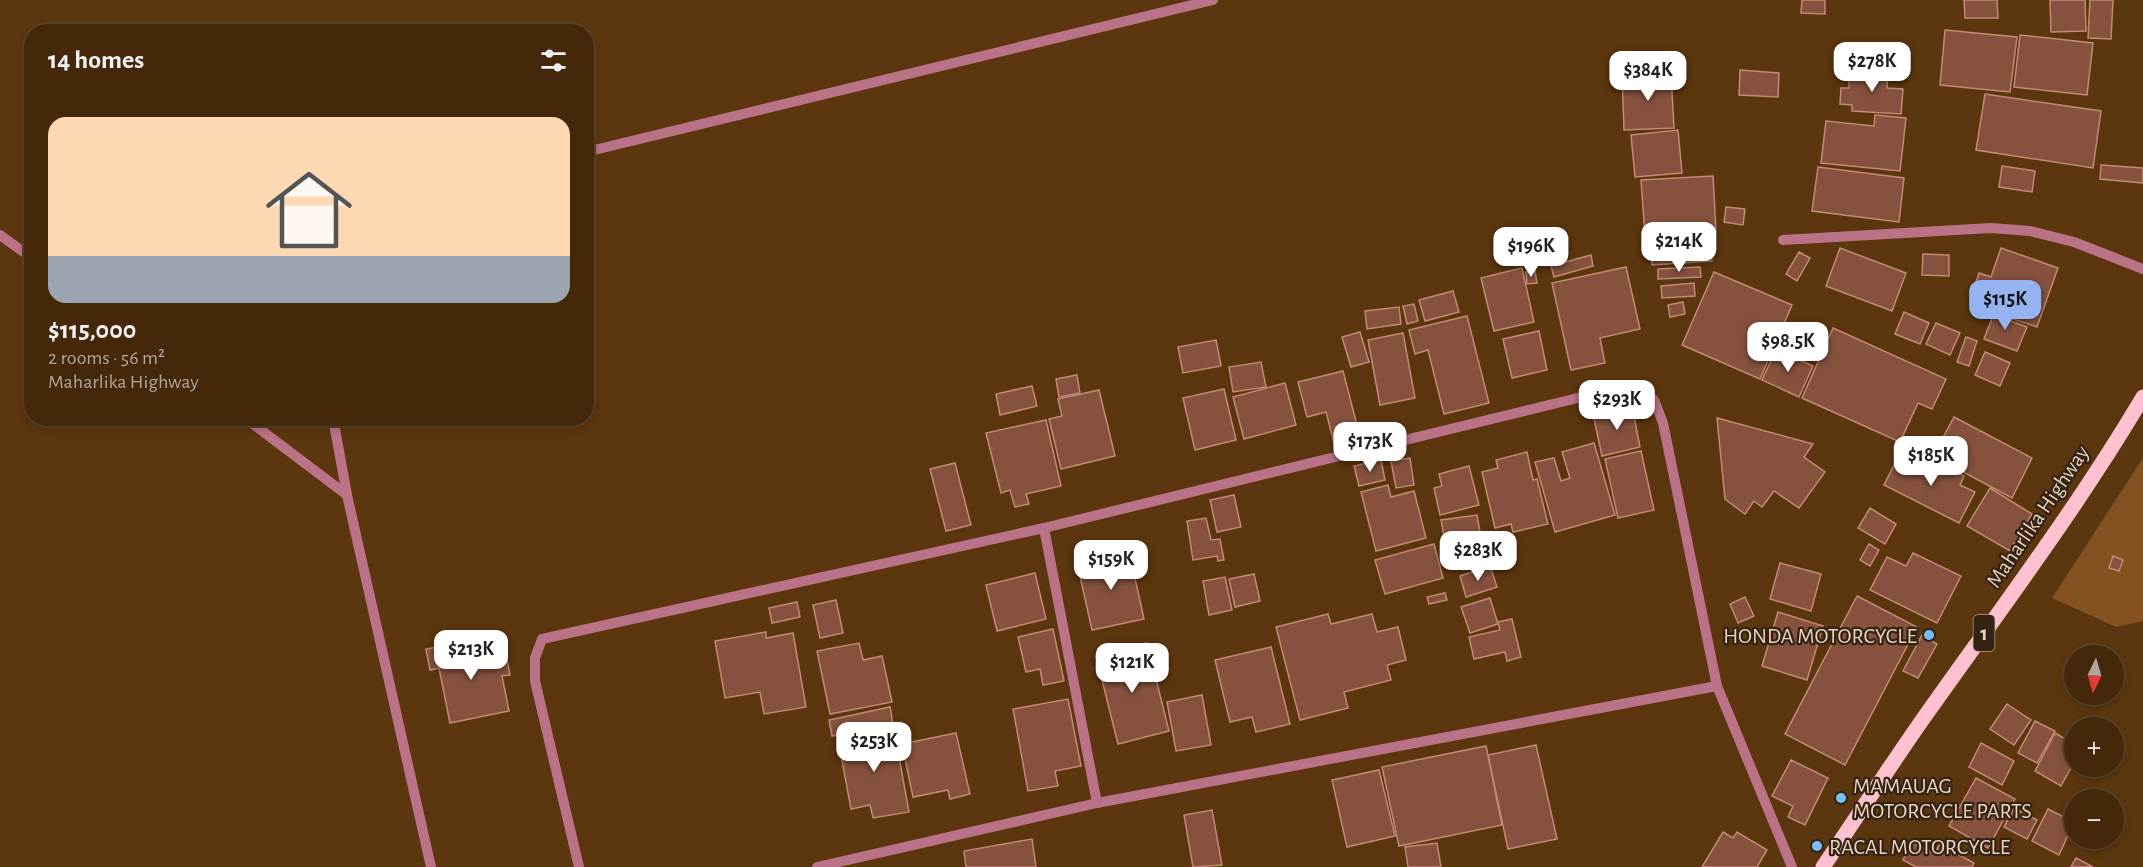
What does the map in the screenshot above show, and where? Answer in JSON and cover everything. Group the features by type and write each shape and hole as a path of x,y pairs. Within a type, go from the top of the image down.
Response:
{"main road":[{"name":"Maharlika Highway","path":"1823,867 1929,711 2029,571 2143,397"}],"street":[{"path":"594,150 1213,0"},
{"path":"1782,240 2001,228 2030,231 2073,242 2143,269"},
{"path":"0,235 24,252"},
{"path":"579,867 535,681 535,658 542,639 1044,528 1586,396 1638,387 1653,400 1663,423 1717,686 1792,867"},
{"path":"256,426 347,495"},
{"path":"334,426 347,495 431,867"},
{"path":"1044,528 1097,803"},
{"path":"817,867 1097,803 1717,686"}],"shaded area":[{"path":"2143,458 2143,621 2116,627 2052,598"}],"building":[{"path":"1802,0 1825,0 1825,14 1801,13"},
{"path":"1964,0 1997,0 1998,18 1965,18"},
{"path":"2050,0 2085,0 2086,31 2051,32"},
{"path":"2090,0 2113,0 2111,39 2088,38"},
{"path":"1945,30 2017,37 2010,92 1940,85"},
{"path":"2020,35 2093,43 2087,95 2014,87"},
{"path":"1850,69 1888,72 1887,88 1903,89 1901,114 1852,111 1852,105 1840,104 1841,88 1849,88"},
{"path":"1740,70 1779,73 1778,97 1739,95"},
{"path":"1671,73 1674,128 1624,130 1622,75"},
{"path":"1985,94 2101,111 2093,168 1976,150"},
{"path":"1875,115 1906,118 1900,171 1821,163 1826,121 1874,126"},
{"path":"1678,130 1682,173 1635,177 1631,135"},
{"path":"2101,165 2143,168 2143,183 2100,179"},
{"path":"2002,166 2035,171 2032,192 1999,187"},
{"path":"1818,167 1904,178 1899,222 1812,211"},
{"path":"1713,176 1716,231 1645,236 1641,180"},
{"path":"1726,207 1745,209 1743,225 1724,222"},
{"path":"1710,236 1712,261 1652,265 1651,240"},
{"path":"1840,248 1906,273 1892,311 1826,286"},
{"path":"2001,248 2058,268 2037,327 2010,318 2012,311 1971,297 1979,273 1991,277"},
{"path":"1799,252 1810,258 1797,281 1786,274"},
{"path":"1923,254 1949,255 1949,276 1922,275"},
{"path":"1591,255 1593,266 1554,277 1551,266"},
{"path":"1626,267 1640,329 1600,338 1605,363 1571,370 1552,283"},
{"path":"1700,267 1701,277 1658,279 1658,269"},
{"path":"1522,268 1534,322 1494,331 1481,278"},
{"path":"1535,271 1537,283 1527,284 1526,272"},
{"path":"1714,272 1792,305 1760,379 1682,345"},
{"path":"1694,283 1695,296 1662,298 1661,286"},
{"path":"1453,291 1459,312 1425,321 1419,300"},
{"path":"1683,302 1685,314 1670,317 1668,305"},
{"path":"1414,304 1418,321 1407,324 1403,306"},
{"path":"1399,307 1401,324 1367,329 1365,311"},
{"path":"1996,308 2010,314 2008,320 2027,327 2017,351 1984,339"},
{"path":"1904,312 1929,323 1920,344 1895,334"},
{"path":"1467,316 1489,403 1444,414 1428,350 1415,354 1409,330"},
{"path":"1936,323 1960,333 1950,355 1926,344"},
{"path":"1833,328 1946,379 1932,409 1918,403 1900,442 1802,398"},
{"path":"1539,331 1547,370 1512,378 1503,339"},
{"path":"1360,332 1369,362 1351,367 1342,337"},
{"path":"1403,333 1415,398 1380,405 1368,340"},
{"path":"1966,337 1977,341 1969,366 1957,362"},
{"path":"1216,340 1221,366 1183,373 1178,347"},
{"path":"1776,350 1813,366 1799,397 1762,380"},
{"path":"1985,352 2010,363 2000,386 1975,375"},
{"path":"1261,362 1266,387 1233,392 1229,367"},
{"path":"1343,371 1360,437 1334,443 1326,412 1307,417 1298,382"},
{"path":"1077,375 1080,393 1059,397 1056,379"},
{"path":"1285,383 1296,425 1244,439 1233,397"},
{"path":"1032,386 1037,406 1000,415 996,394"},
{"path":"1224,389 1236,440 1195,450 1183,398"},
{"path":"1099,390 1115,456 1061,469 1049,419 1062,416 1058,399"},
{"path":"1632,406 1640,447 1602,456 1593,414"},
{"path":"1954,417 2032,458 2012,498 1933,456"},
{"path":"1717,418 1813,444 1804,457 1825,472 1799,508 1774,491 1762,507 1754,501 1745,514 1725,499"},
{"path":"1046,420 1061,486 1026,494 1029,504 1015,507 1010,490 1001,493 986,433"},
{"path":"1594,443 1615,515 1555,532 1535,462 1554,458 1561,481 1570,478 1562,452"},
{"path":"1641,451 1654,510 1618,518 1605,459"},
{"path":"1527,452 1533,480 1537,479 1548,524 1513,532 1511,524 1495,528 1482,472 1498,468 1496,460"},
{"path":"1899,455 1922,466 1927,457 1964,476 1960,485 1975,492 1959,523 1884,485"},
{"path":"1410,458 1414,485 1396,488 1391,461"},
{"path":"1381,460 1385,480 1359,486 1354,466"},
{"path":"955,463 971,525 946,531 930,469"},
{"path":"1469,466 1479,505 1440,515 1434,488 1442,486 1439,474"},
{"path":"1388,485 1391,497 1414,491 1426,538 1376,551 1361,492"},
{"path":"1990,488 2032,514 2010,551 1967,526"},
{"path":"1234,495 1241,527 1217,532 1210,500"},
{"path":"1870,508 1896,524 1885,544 1858,528"},
{"path":"1477,515 1484,555 1448,560 1441,520"},
{"path":"1206,518 1211,540 1220,539 1224,560 1218,561 1217,556 1193,560 1187,521"},
{"path":"1506,533 1509,544 1496,548 1493,536"},
{"path":"1434,544 1443,578 1385,594 1375,560"},
{"path":"1869,544 1879,550 1870,566 1860,560"},
{"path":"1129,551 1144,619 1092,630 1077,563"},
{"path":"1913,553 1961,576 1937,623 1870,590 1887,557 1906,566"},
{"path":"2113,556 2123,560 2119,571 2109,568"},
{"path":"1780,563 1821,574 1811,611 1770,599"},
{"path":"1490,566 1497,587 1466,597 1460,576"},
{"path":"1035,573 1046,619 997,631 986,585"},
{"path":"1254,574 1260,601 1235,607 1229,579"},
{"path":"1225,577 1232,610 1209,615 1203,581"},
{"path":"1445,593 1447,600 1429,604 1427,597"},
{"path":"1857,596 1917,627 1845,765 1785,734"},
{"path":"1745,597 1754,616 1738,623 1730,604"},
{"path":"1490,598 1498,624 1470,633 1461,607"},
{"path":"836,600 843,633 820,638 813,605"},
{"path":"797,602 800,617 772,623 769,608"},
{"path":"1778,612 1823,626 1807,680 1762,666"},
{"path":"1328,614 1331,624 1372,614 1377,632 1398,627 1406,660 1387,665 1391,680 1344,692 1348,708 1300,720 1276,627"},
{"path":"1512,619 1521,657 1507,661 1505,652 1474,659 1469,637 1500,630 1498,622"},
{"path":"1053,629 1064,681 1043,685 1040,669 1026,672 1018,637"},
{"path":"766,632 766,638 793,633 806,707 764,714 760,692 725,698 715,641"},
{"path":"1922,635 1937,644 1918,678 1903,671"},
{"path":"463,642 466,657 505,649 510,675 502,676 509,711 450,723 439,668 430,670 426,649"},
{"path":"859,643 863,660 882,656 892,702 830,714 817,651"},
{"path":"1147,643 1169,731 1118,744 1096,656"},
{"path":"1271,647 1290,724 1256,732 1252,717 1230,722 1215,660"},
{"path":"1202,695 1211,745 1176,751 1167,702"},
{"path":"1068,699 1081,766 1055,771 1058,786 1028,791 1013,709"},
{"path":"2007,704 2031,720 2014,745 1990,729"},
{"path":"890,707 893,724 832,736 829,720"},
{"path":"2035,721 2055,731 2037,763 2018,753"},
{"path":"894,729 909,812 873,818 870,805 851,809 838,739"},
{"path":"956,733 970,794 950,799 948,790 913,797 902,744"},
{"path":"2055,733 2064,738 2064,777 2066,777 2061,786 2035,771"},
{"path":"1981,743 2014,761 2002,785 1969,767"},
{"path":"1536,745 1557,839 1508,849 1488,755"},
{"path":"1486,746 1502,825 1399,846 1382,767"},
{"path":"1791,760 1828,778 1805,825 1788,817 1793,806 1772,796"},
{"path":"1379,770 1395,836 1347,847 1332,780"},
{"path":"1976,778 2015,799 1988,848 1949,826"},
{"path":"2014,808 2037,820 2027,839 2004,827"},
{"path":"2048,809 2064,817 2064,844 2059,855 2032,841"},
{"path":"1212,810 1222,865 1193,867 1184,815"},
{"path":"1723,832 1733,838 1737,832 1767,850 1757,867 1702,867"},
{"path":"1032,839 1036,867 966,867 964,851"},
{"path":"1912,842 1934,854 1940,844 1974,863 1972,867 1916,867 1903,860"},
{"path":"1437,843 1441,867 1408,867 1405,847"},
{"path":"2076,858 2093,867 2071,867"}],"place":[{"name":"HONDA MOTORCYCLE","path":"1929,635"},
{"name":"MAMAUAG MOTORCYCLE PARTS","path":"1841,798"},
{"name":"RACAL MOTORCYCLE","path":"1817,846"}]}
